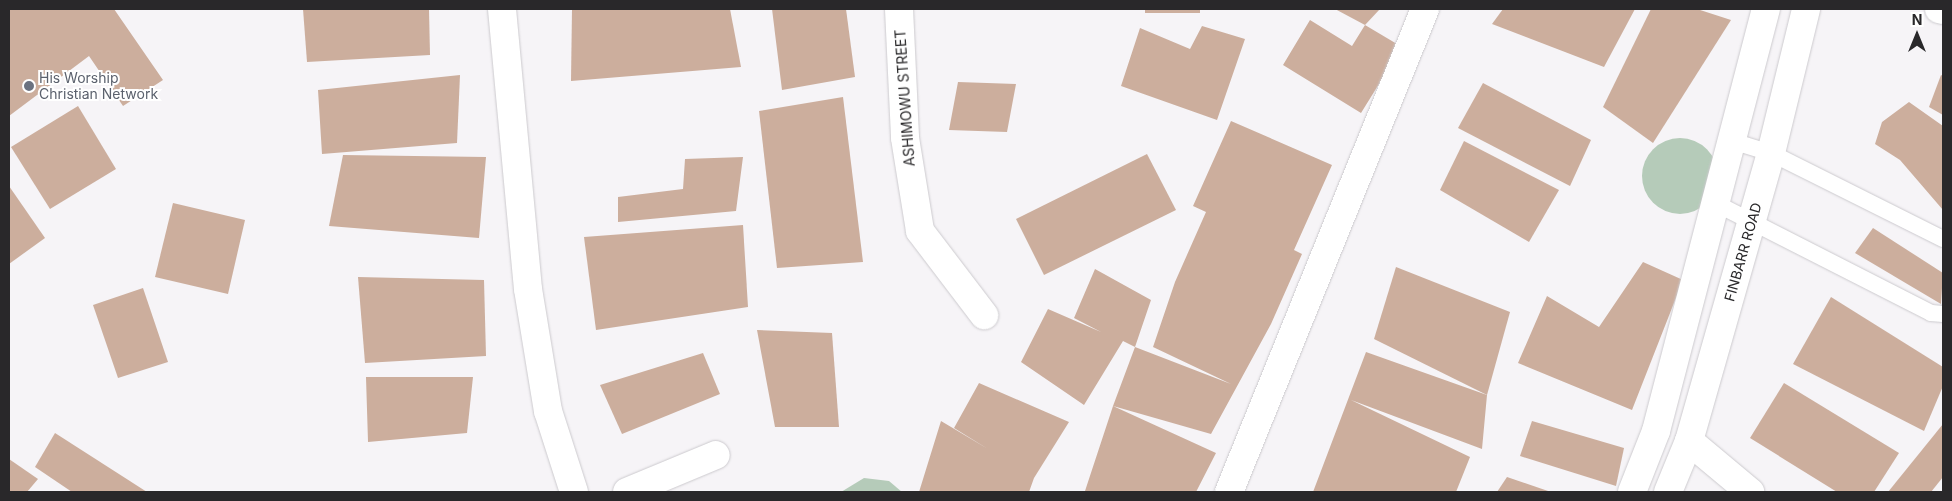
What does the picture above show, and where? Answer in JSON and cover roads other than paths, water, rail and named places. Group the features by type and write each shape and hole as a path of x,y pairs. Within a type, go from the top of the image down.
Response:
{"street":[{"path":"502,9 528,289 548,411 574,492"},
{"name":"ASHIMOWU STREET","path":"899,9 905,138 920,231 984,315"},
{"path":"1229,492 1426,9"},
{"path":"1632,492 1656,431 1717,204 1766,9"},
{"name":"FINBARR ROAD","path":"1668,492 1688,441 1752,221 1771,153 1806,9"},
{"path":"1939,9 1943,10"},
{"path":"1688,441 1750,492"},
{"path":"627,492 716,455"}],"lane":[{"path":"1732,141 1771,153 1943,239"},
{"path":"1717,204 1931,313 1943,314"}],"place":[{"name":"His Worship Christian Network","path":"29,86"}]}
